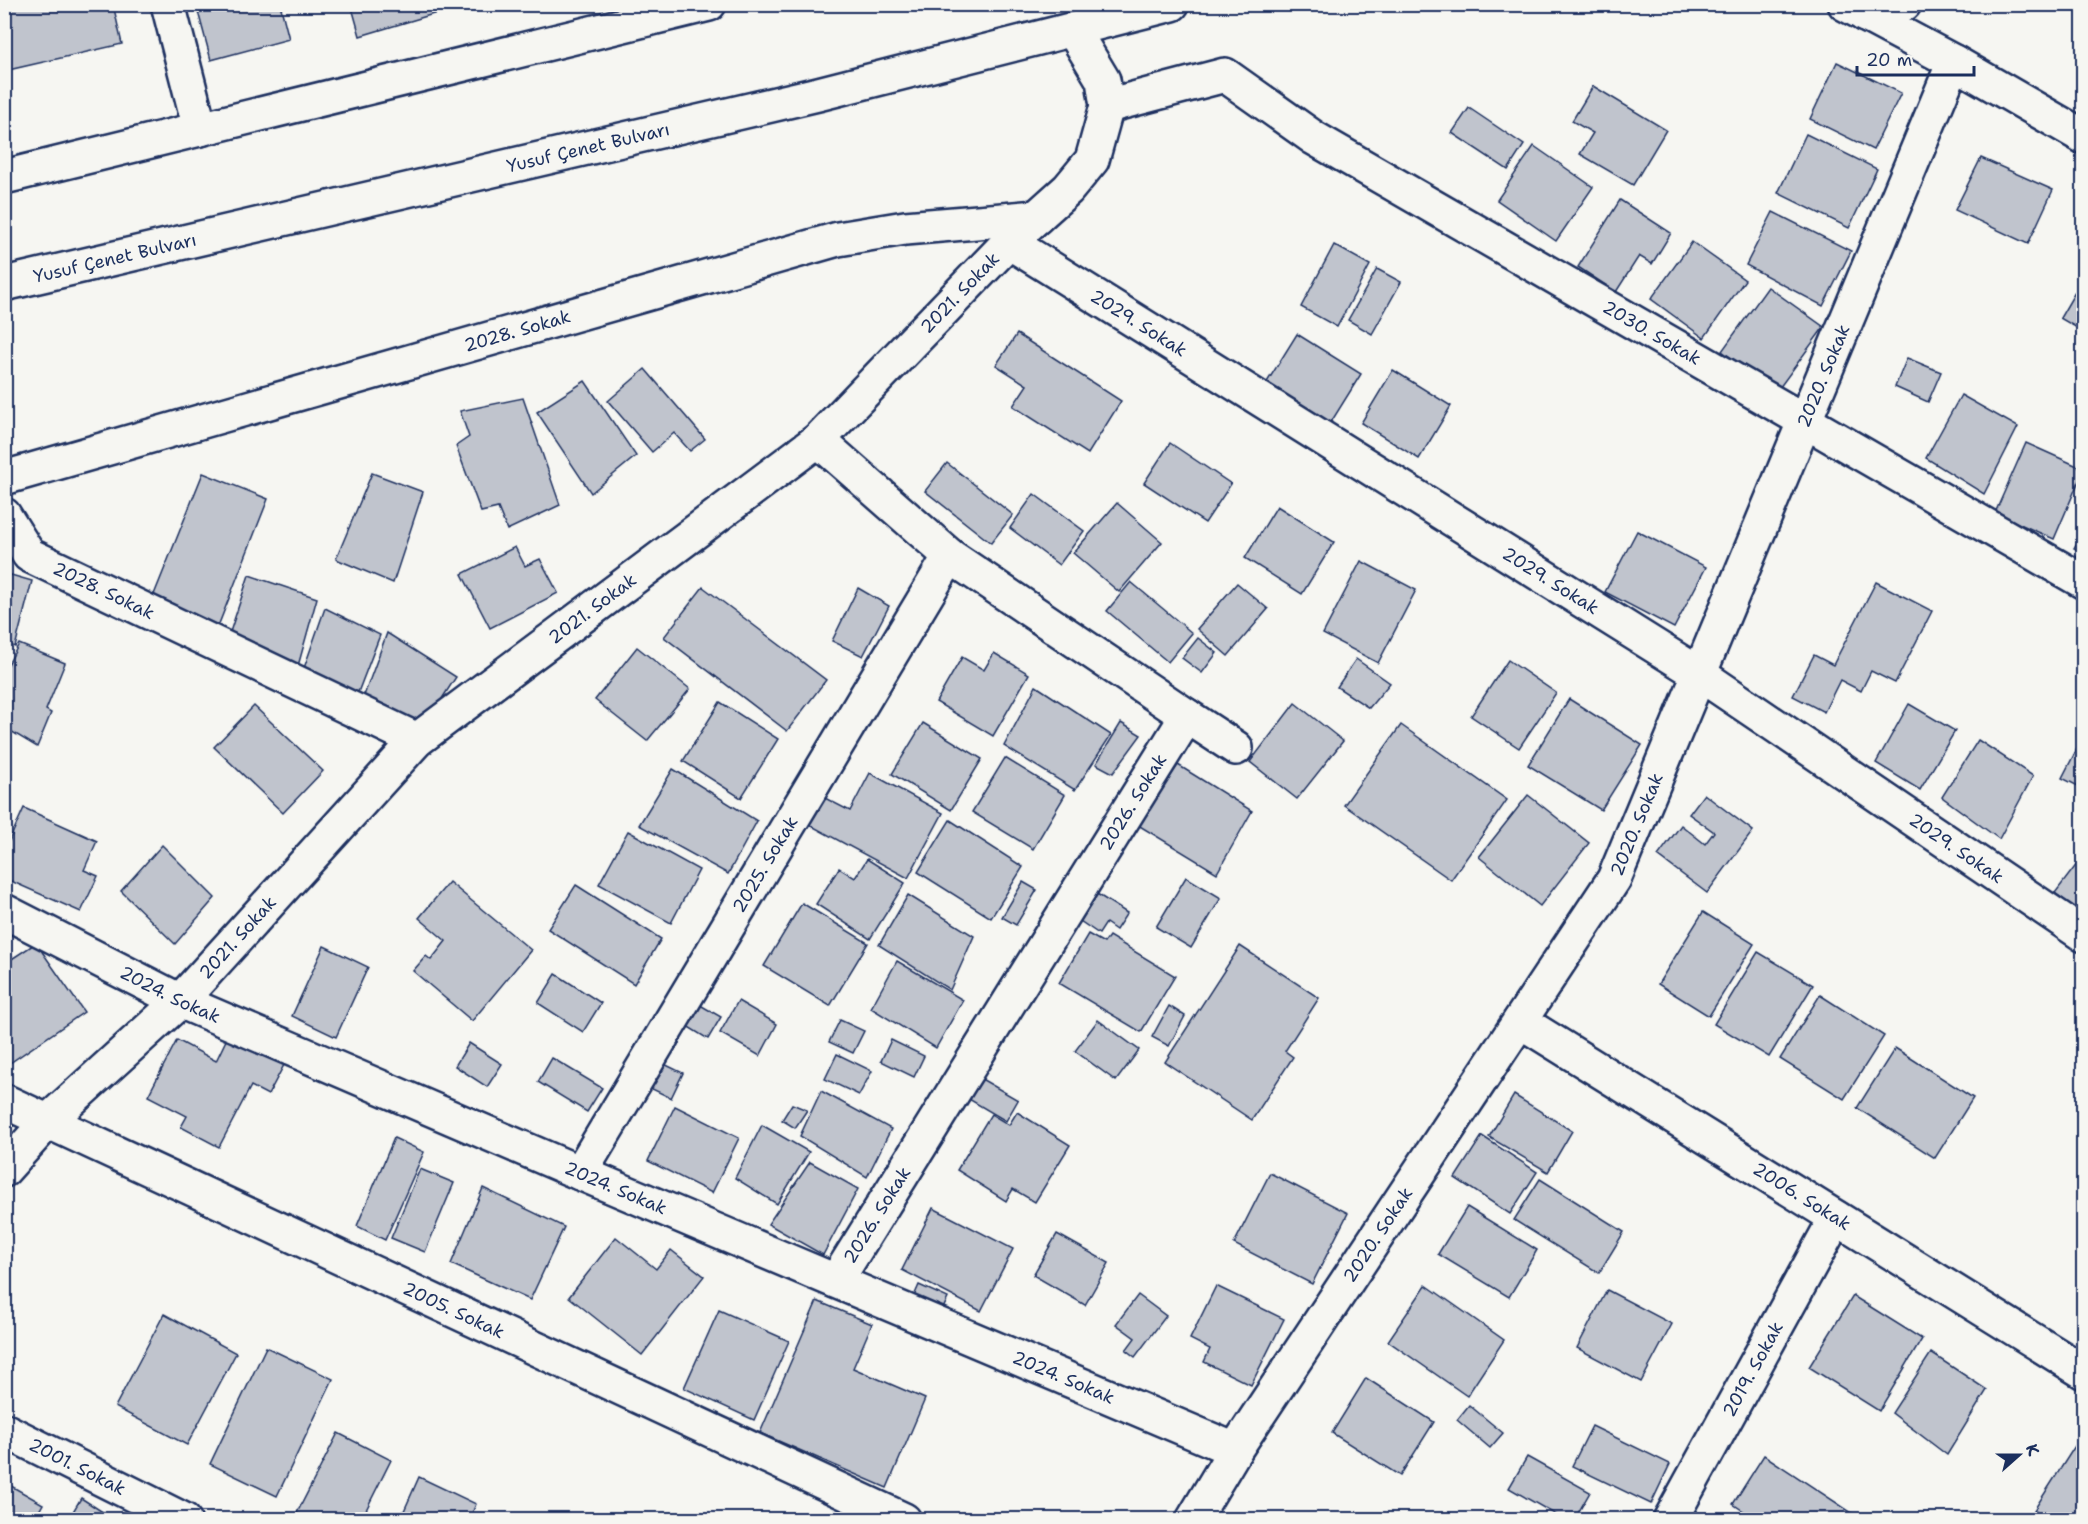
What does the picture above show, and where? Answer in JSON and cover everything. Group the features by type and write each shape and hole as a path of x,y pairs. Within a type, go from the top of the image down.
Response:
{"main road":[{"path":"168,4 200,129"},
{"path":"4,177 709,4"},
{"name":"Yusuf Çenet Bulvarı","path":"4,284 795,99 1172,4"},
{"path":"1855,10 1904,4"},
{"path":"1855,10 1954,62 2084,137"},
{"name":"2021. Sokak","path":"4,1170 48,1121 180,1001 417,740 818,440 1009,242 1068,189 1092,160 1107,106 1103,80 1073,30"},
{"name":"2020. Sokak","path":"1193,1520 1235,1450 1614,879 1954,62"},
{"name":"2030. Sokak","path":"1107,106 1226,75 1314,138 2084,582"},
{"name":"2028. Sokak","path":"4,478 838,239 905,228 1037,217"},
{"name":"2029. Sokak","path":"1009,242 1698,673 2084,935"},
{"path":"818,440 950,556 1236,748"},
{"name":"2028. Sokak","path":"4,515 29,555 417,740"},
{"name":"2025. Sokak","path":"580,1173 950,556"},
{"name":"2026. Sokak","path":"836,1281 1187,716"},
{"name":"2024. Sokak","path":"4,911 180,1001 1235,1450"},
{"name":"2006. Sokak","path":"1520,1021 2084,1372"},
{"name":"2005. Sokak","path":"4,1101 904,1520"},
{"name":"2019. Sokak","path":"1670,1520 1836,1218"},
{"name":"2001. Sokak","path":"4,1430 184,1520"}],"building":[{"path":"4,4 113,4 122,44 4,71"},
{"path":"196,4 280,4 289,39 211,60"},
{"path":"351,4 467,4 360,36"},
{"path":"1837,62 1901,93 1873,150 1810,119"},
{"path":"1593,86 1666,130 1633,185 1580,154 1593,133 1572,121"},
{"path":"1469,108 1524,145 1508,170 1452,133"},
{"path":"1806,134 1877,169 1849,228 1778,193"},
{"path":"1534,146 1593,187 1556,241 1497,200"},
{"path":"1981,158 2053,190 2028,244 1955,210"},
{"path":"1620,200 1671,233 1652,264 1639,256 1616,292 1578,267"},
{"path":"1773,212 1851,251 1823,306 1746,265"},
{"path":"1692,242 1745,280 1704,338 1651,299"},
{"path":"1334,245 1370,265 1337,327 1301,307"},
{"path":"1377,269 1401,282 1372,334 1348,320"},
{"path":"2082,280 2084,281 2084,332 2060,318"},
{"path":"1768,287 1824,327 1777,391 1722,351"},
{"path":"1017,334 1121,401 1088,454 1013,406 1027,385 996,365"},
{"path":"1297,334 1361,374 1328,427 1264,387"},
{"path":"1907,358 1941,372 1928,402 1895,387"},
{"path":"645,369 705,439 690,451 674,433 652,452 608,401"},
{"path":"1393,370 1451,406 1419,459 1361,423"},
{"path":"585,381 636,456 591,493 537,412"},
{"path":"1961,395 2018,427 1984,494 1926,458"},
{"path":"523,398 560,505 507,530 498,508 481,512 456,446 469,437 460,411"},
{"path":"1170,443 1231,484 1205,523 1144,483"},
{"path":"2026,443 2084,469 2054,539 1995,513"},
{"path":"947,463 1013,515 991,543 925,491"},
{"path":"203,473 268,499 215,634 149,607"},
{"path":"372,473 423,492 393,583 336,559"},
{"path":"1034,494 1084,531 1059,565 1010,528"},
{"path":"1117,503 1162,542 1119,592 1073,553"},
{"path":"1277,506 1334,542 1302,594 1245,558"},
{"path":"1637,531 1706,567 1674,628 1605,592"},
{"path":"2084,531 2084,553 2074,548"},
{"path":"515,547 525,566 540,559 558,593 490,628 462,574"},
{"path":"1361,561 1416,590 1378,663 1323,634"},
{"path":"4,573 32,581 15,647 4,643"},
{"path":"249,575 317,598 298,666 228,638"},
{"path":"1131,582 1192,633 1168,662 1107,611"},
{"path":"1876,582 1932,611 1895,683 1871,671 1861,691 1840,680 1824,712 1793,696 1814,655 1833,665"},
{"path":"1237,583 1268,609 1228,656 1197,629"},
{"path":"703,587 826,680 787,731 664,637"},
{"path":"858,588 889,606 863,656 832,641"},
{"path":"325,608 380,635 357,695 303,671"},
{"path":"387,633 456,677 425,725 362,701"},
{"path":"1198,638 1217,653 1202,673 1182,658"},
{"path":"19,644 65,663 46,710 51,713 37,747 4,727 4,672"},
{"path":"637,647 690,689 647,741 595,700"},
{"path":"994,653 1029,674 993,736 936,702 962,657 984,670"},
{"path":"1356,659 1390,683 1369,708 1337,687"},
{"path":"1508,660 1556,693 1519,748 1471,716"},
{"path":"1036,686 1111,735 1075,790 1004,746"},
{"path":"1569,699 1642,745 1601,810 1528,765"},
{"path":"720,702 778,739 741,798 683,761"},
{"path":"1295,703 1343,741 1297,799 1250,762"},
{"path":"1909,704 1955,731 1920,790 1876,763"},
{"path":"254,706 323,771 283,813 214,747"},
{"path":"923,723 982,759 951,810 892,774"},
{"path":"1121,723 1141,735 1113,773 1096,764"},
{"path":"1401,725 1507,800 1451,880 1344,805"},
{"path":"2084,735 2084,789 2062,778"},
{"path":"1978,740 2033,776 1999,839 1942,797"},
{"path":"1005,758 1065,795 1033,849 972,812"},
{"path":"1178,765 1252,811 1217,873 1138,825"},
{"path":"673,769 757,821 728,874 639,825"},
{"path":"870,773 943,813 908,878 808,824 823,797 850,811"},
{"path":"1704,794 1753,831 1707,893 1658,856 1681,825 1705,844 1714,832 1689,814"},
{"path":"1528,795 1589,843 1540,906 1479,857"},
{"path":"24,808 97,841 84,870 98,876 81,912 4,878 4,852"},
{"path":"950,820 1023,867 991,918 918,872"},
{"path":"628,831 699,870 671,923 599,884"},
{"path":"162,845 215,898 175,944 121,891"},
{"path":"2084,855 2084,915 2055,893"},
{"path":"867,859 905,883 870,939 816,904 839,868 855,878"},
{"path":"1186,877 1221,898 1191,948 1156,927"},
{"path":"449,882 531,950 472,1021 413,971 426,956 431,960 446,941 419,918"},
{"path":"1023,882 1037,890 1016,925 1002,917"},
{"path":"576,885 661,939 634,984 548,929"},
{"path":"1097,894 1127,913 1116,930 1106,923 1099,934 1080,921"},
{"path":"908,895 974,936 950,990 879,945"},
{"path":"802,903 868,943 830,1006 764,966"},
{"path":"1703,912 1754,944 1709,1016 1658,984"},
{"path":"1088,934 1104,943 1109,936 1175,976 1141,1032 1059,983"},
{"path":"36,943 84,1012 4,1067 4,964"},
{"path":"324,946 368,967 336,1037 292,1016"},
{"path":"1240,946 1319,998 1285,1051 1293,1057 1252,1120 1165,1062"},
{"path":"1758,952 1813,985 1769,1057 1714,1024"},
{"path":"897,961 963,1000 936,1048 871,1008"},
{"path":"556,974 601,1003 583,1032 538,1003"},
{"path":"1820,995 1884,1036 1844,1099 1780,1059"},
{"path":"738,1001 777,1024 760,1056 720,1033"},
{"path":"695,1002 721,1017 708,1039 682,1023"},
{"path":"1169,1006 1185,1016 1169,1046 1152,1037"},
{"path":"840,1020 864,1031 853,1053 829,1042"},
{"path":"1098,1020 1139,1050 1116,1081 1075,1051"},
{"path":"229,1034 285,1063 268,1095 251,1086 219,1147 181,1127 187,1116 148,1096 177,1040 216,1061"},
{"path":"891,1040 924,1056 914,1077 881,1061"},
{"path":"469,1043 502,1064 487,1087 455,1066"},
{"path":"1895,1048 1973,1098 1935,1158 1857,1108"},
{"path":"837,1054 872,1071 859,1095 825,1079"},
{"path":"552,1058 602,1088 587,1112 538,1082"},
{"path":"662,1063 683,1073 671,1098 650,1088"},
{"path":"978,1077 1018,1100 1006,1121 967,1098"},
{"path":"821,1091 891,1129 867,1177 800,1136"},
{"path":"1514,1095 1572,1131 1548,1172 1489,1137"},
{"path":"792,1104 807,1110 795,1128 782,1120"},
{"path":"675,1106 739,1138 712,1193 648,1161"},
{"path":"1017,1112 1070,1145 1035,1202 1013,1189 1006,1201 957,1170 991,1114 1009,1125"},
{"path":"762,1125 809,1152 777,1204 735,1178"},
{"path":"1482,1136 1537,1172 1510,1214 1455,1178"},
{"path":"394,1138 424,1152 385,1240 357,1226"},
{"path":"810,1162 858,1189 823,1255 768,1224"},
{"path":"420,1169 454,1183 425,1252 391,1238"},
{"path":"1270,1173 1348,1213 1312,1284 1234,1244"},
{"path":"1540,1179 1624,1232 1599,1273 1514,1220"},
{"path":"483,1188 564,1227 530,1300 451,1264"},
{"path":"1467,1207 1537,1250 1509,1297 1438,1254"},
{"path":"933,1208 1013,1249 981,1311 902,1270"},
{"path":"1057,1234 1109,1263 1085,1305 1033,1275"},
{"path":"616,1237 656,1269 671,1250 704,1276 642,1355 569,1297"},
{"path":"919,1285 948,1298 940,1315 911,1303"},
{"path":"1426,1285 1504,1340 1467,1396 1388,1341"},
{"path":"1216,1286 1284,1319 1251,1385 1204,1362 1210,1349 1190,1339"},
{"path":"1607,1290 1672,1324 1641,1382 1577,1348"},
{"path":"1138,1295 1166,1316 1135,1357 1126,1350 1135,1338 1116,1324"},
{"path":"1853,1296 1922,1339 1879,1411 1809,1367"},
{"path":"817,1301 872,1324 853,1368 925,1399 887,1488 760,1433"},
{"path":"719,1310 789,1341 754,1420 684,1388"},
{"path":"164,1314 236,1353 187,1445 115,1407"},
{"path":"266,1347 333,1379 277,1496 210,1464"},
{"path":"1931,1353 1987,1390 1947,1455 1892,1413"},
{"path":"1366,1378 1434,1422 1400,1476 1332,1433"},
{"path":"1469,1405 1503,1433 1490,1448 1457,1420"},
{"path":"1592,1426 1670,1464 1651,1504 1572,1466"},
{"path":"338,1433 391,1460 361,1520 310,1520 297,1513"},
{"path":"2082,1435 2084,1436 2084,1520 2048,1520 2034,1510"},
{"path":"1764,1455 1852,1513 1848,1520 1757,1520 1733,1504"},
{"path":"1527,1457 1590,1492 1574,1520 1565,1520 1509,1488"},
{"path":"419,1477 476,1504 469,1520 400,1520"},
{"path":"4,1482 43,1504 34,1520 4,1520"},
{"path":"81,1498 115,1520 68,1520"}]}
